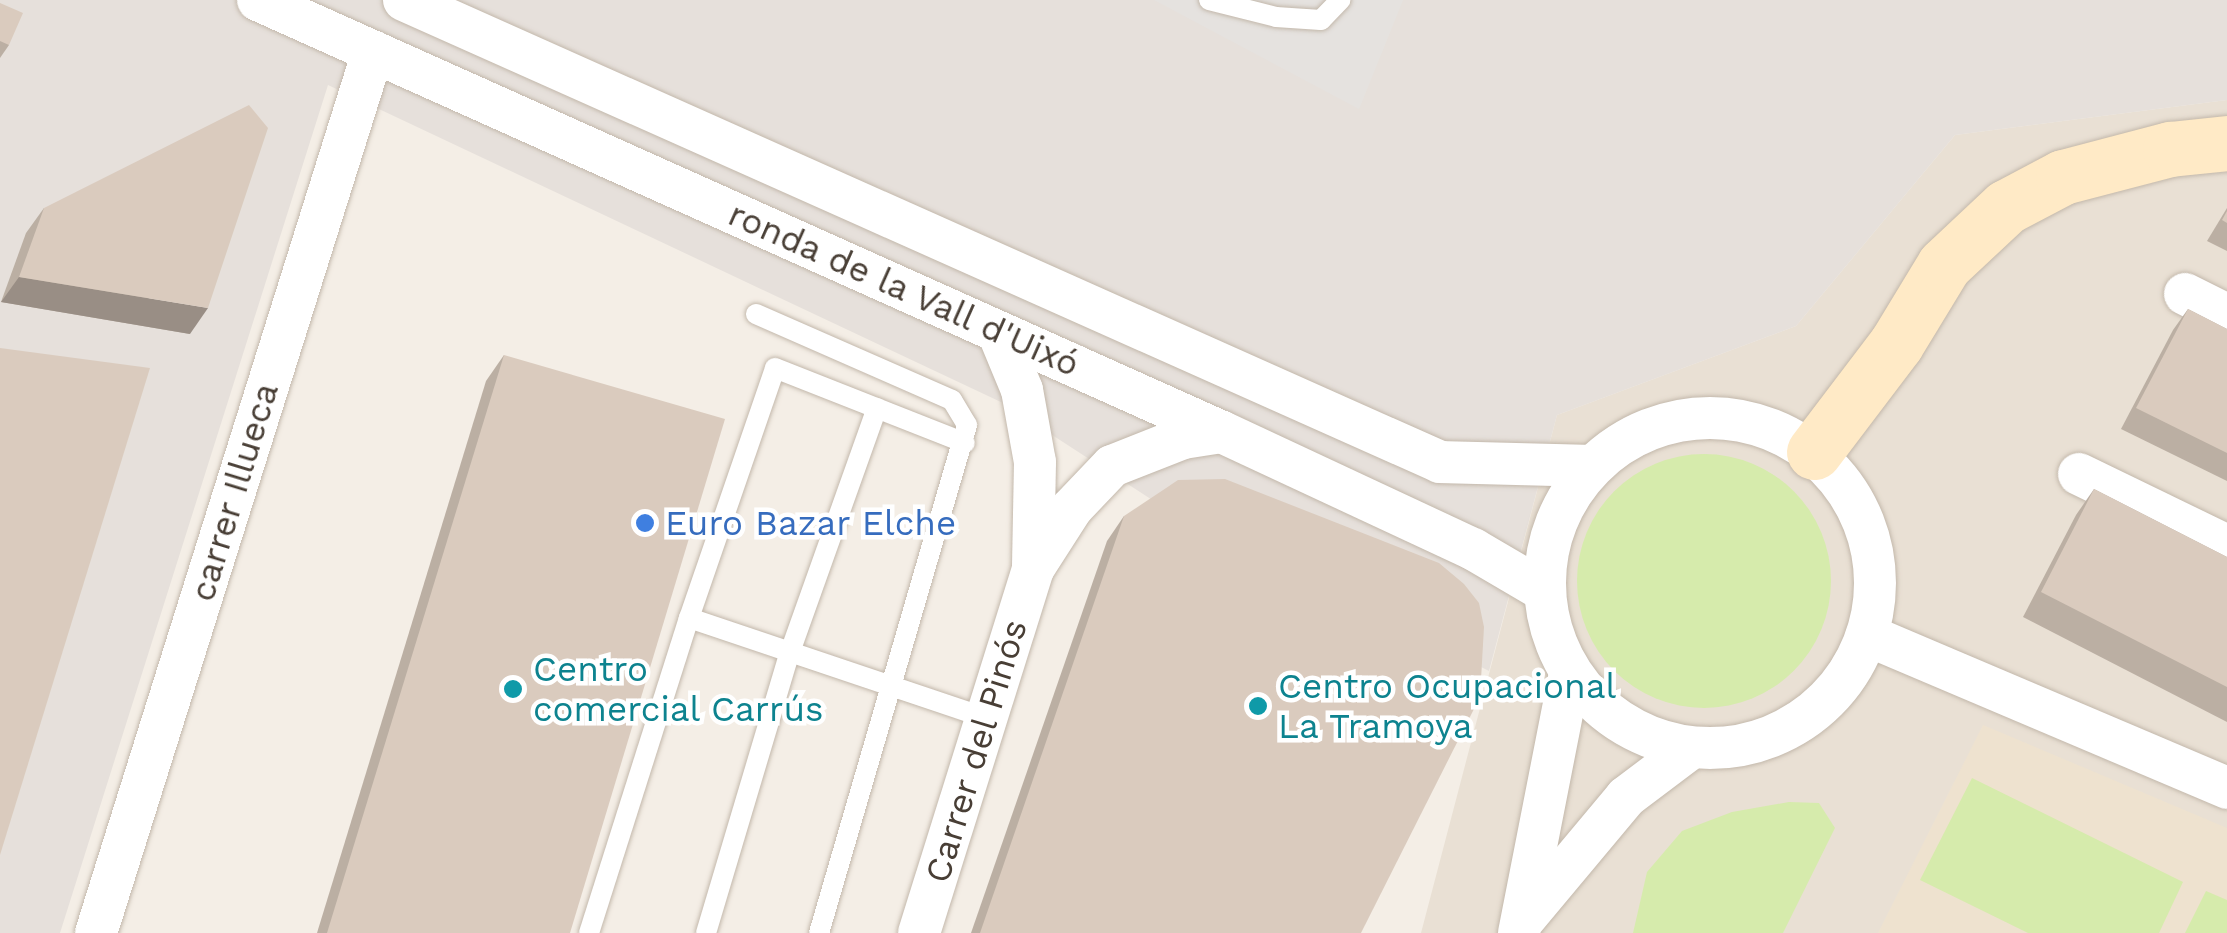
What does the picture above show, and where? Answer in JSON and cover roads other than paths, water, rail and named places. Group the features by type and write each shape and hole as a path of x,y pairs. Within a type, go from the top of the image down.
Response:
{"street":[{"name":"ronda de la Vall d'Uixó","path":"258,0 1222,432 1473,549 1543,590"},
{"name":"ronda de la Vall d'Uixó","path":"404,0 1440,462 1592,466"},
{"name":"carrer Illueca","path":"96,933 373,52"},
{"path":"1814,452 1944,266 2006,207 2063,178 2170,149 2227,143"},
{"path":"2185,294 2227,315"},
{"name":"Carrer del Pinós","path":"998,332 1022,390 1034,462 1033,569"},
{"path":"1700,417 1754,423 1814,452 1842,482 1870,542 1876,595 1868,635 1835,691 1785,731 1755,743 1690,748 1644,735 1616,718 1570,674 1552,634 1543,590 1548,545 1564,502 1592,466 1648,430 1700,417"},
{"name":"Carrer del Pinós","path":"919,933 1033,569 1072,508 1112,466 1184,438 1222,432"},
{"path":"2079,474 2227,546"},
{"path":"1868,635 2227,788"},
{"path":"1520,928 1570,674"},
{"path":"1520,928 1626,797 1690,748"}],"lane":[{"path":"1209,0 1276,17 1321,20 1340,0"},
{"path":"756,314 952,400 967,425 965,443 819,933"},
{"path":"589,933 689,618 775,368 965,443"},
{"path":"706,933 790,652 877,408"},
{"path":"689,618 986,718"}],"place":[{"name":"Euro Bazar Elche","path":"645,523"},
{"name":"Centro comercial Carrús","path":"513,689"},
{"name":"Centro Ocupacional La Tramoya","path":"1258,706"}]}
